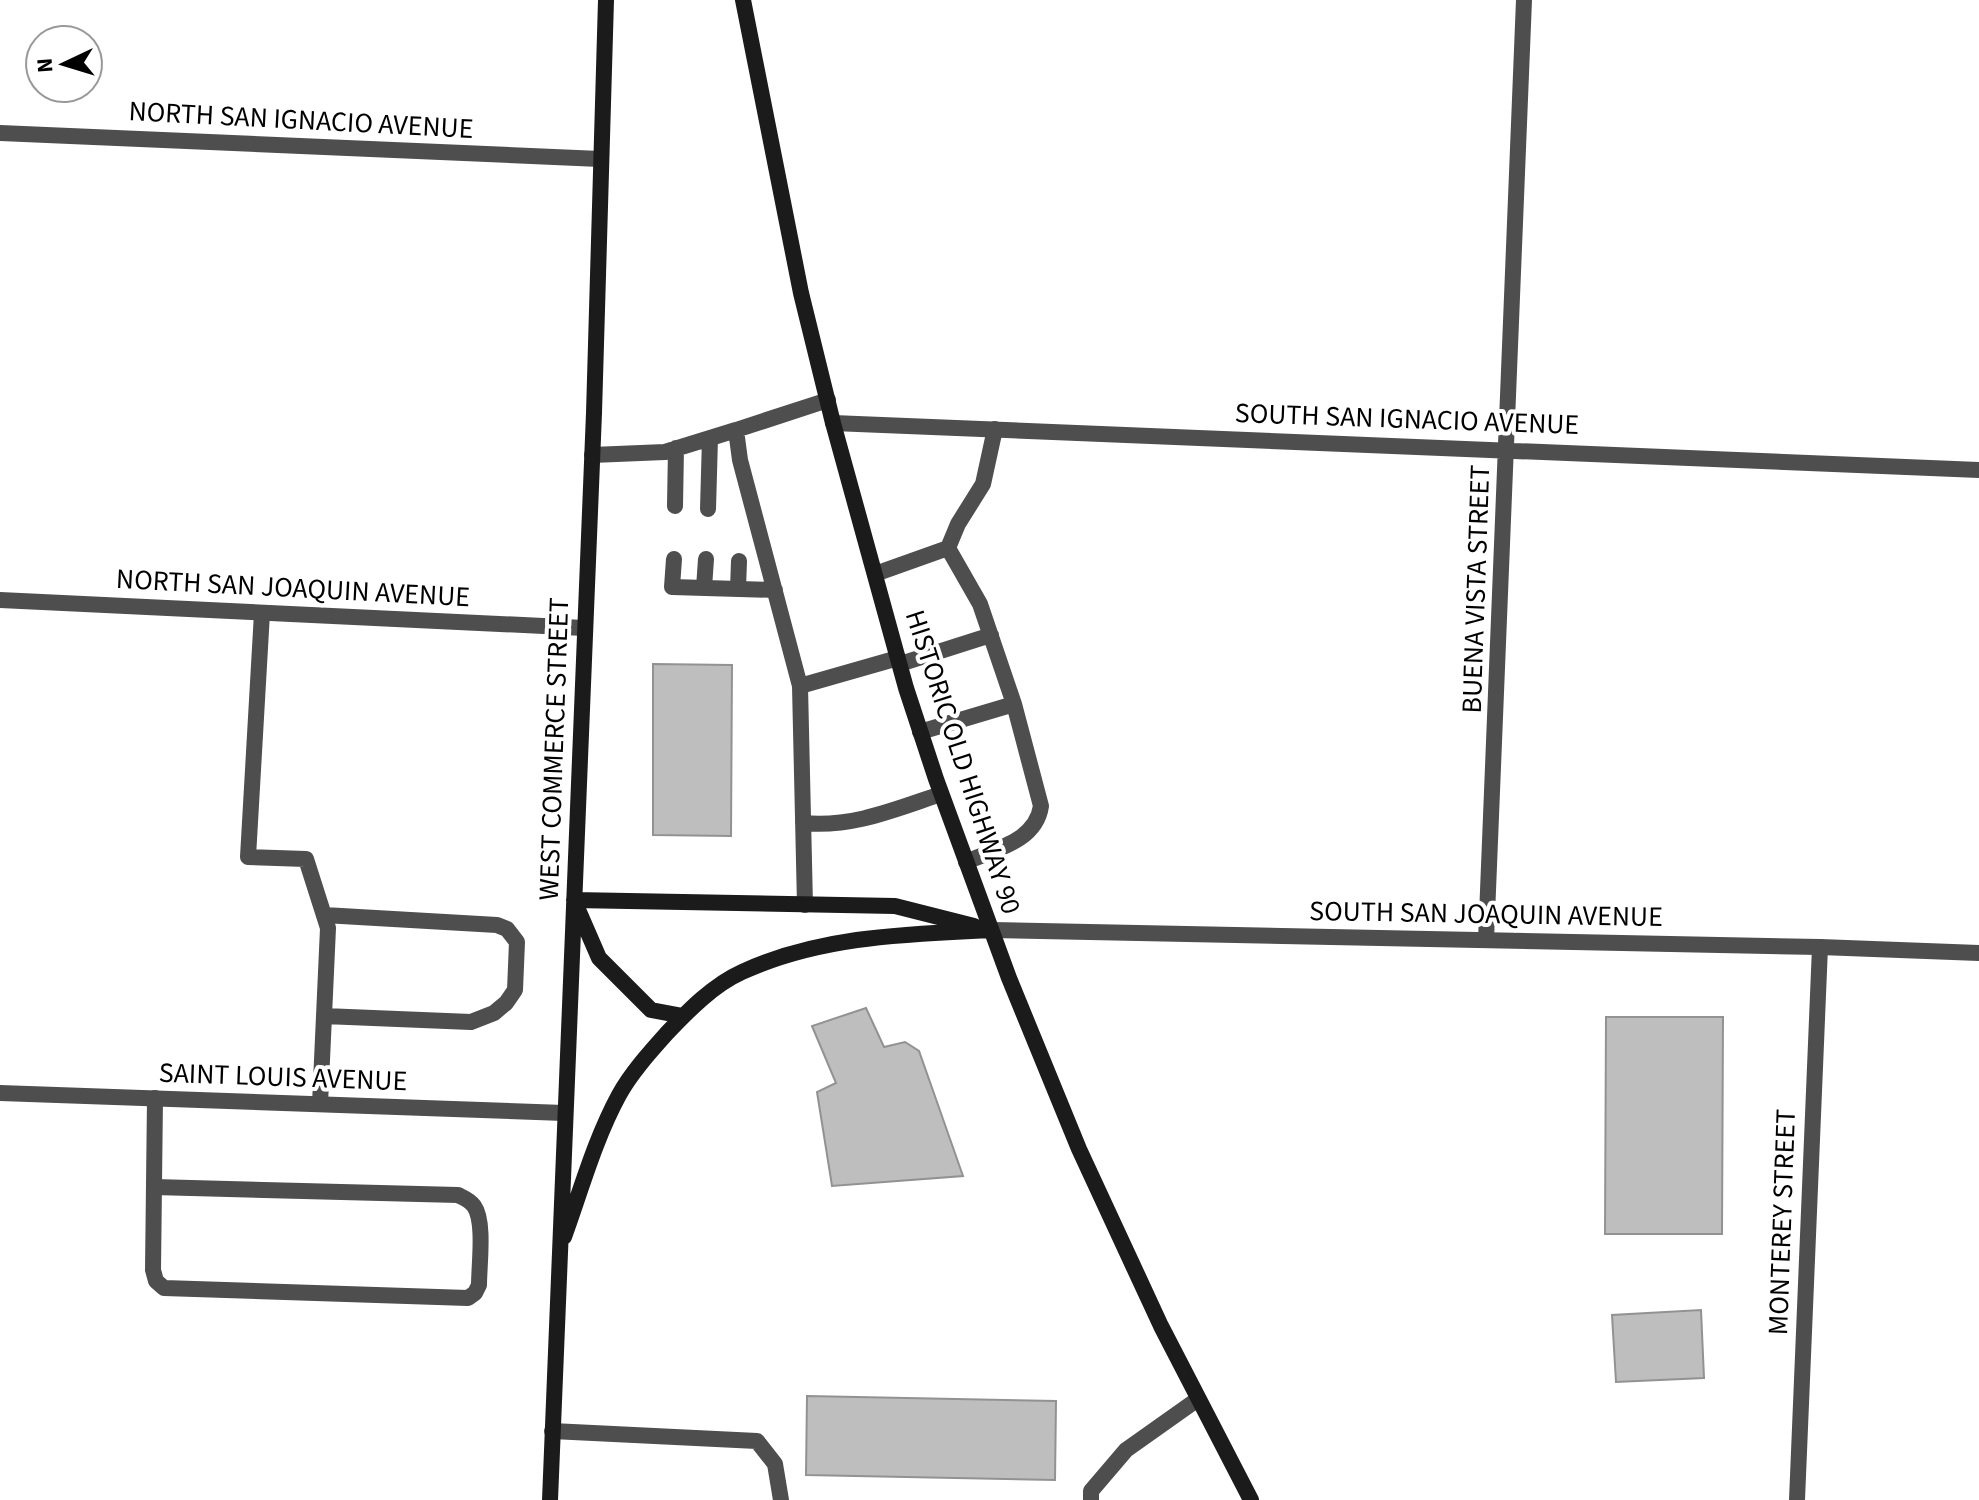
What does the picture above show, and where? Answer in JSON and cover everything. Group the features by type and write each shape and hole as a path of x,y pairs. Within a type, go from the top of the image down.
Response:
{"main road":[{"name":"WEST COMMERCE STREET","path":"550,1500 592,455 606,0"},
{"name":"HISTORIC OLD HIGHWAY 90","path":"743,0 801,293 833,423 920,732 991,930 1079,1149 1161,1326 1251,1500"},
{"name":"SOUTH SAN JOAQUIN AVENUE","path":"574,900 895,906 991,930"},
{"path":"574,900 599,958 651,1010 683,1016"},
{"name":"SOUTH SAN JOAQUIN AVENUE","path":"559,1250 619,1094 652,1050 709,993 740,972 802,950 895,935 991,930"}],"street":[{"name":"BUENA VISTA STREET","path":"1486,940 1524,0"},
{"name":"NORTH SAN IGNACIO AVENUE","path":"0,133 600,159"},
{"path":"592,455 665,452 828,400"},
{"name":"SOUTH SAN IGNACIO AVENUE","path":"833,423 1979,470"},
{"path":"875,574 948,548 958,524 983,484 995,429"},
{"path":"736,430 743,470 800,686 805,905"},
{"path":"708,509 710,438"},
{"path":"675,506 676,448"},
{"path":"741,512 743,470"},
{"path":"948,548 980,604 1014,704 1041,806 1039,822 1020,838 966,862"},
{"path":"674,559 672,587 775,590"},
{"path":"704,588 706,559"},
{"path":"738,589 739,561"},
{"name":"NORTH SAN JOAQUIN AVENUE","path":"0,600 584,628"},
{"path":"262,613 248,857 306,859 328,928 320,1104"},
{"path":"800,686 991,635"},
{"path":"920,732 1014,704"},
{"path":"803,823 826,826 852,823 941,794"},
{"path":"324,915 497,925 507,929 517,942 515,990 494,1013 471,1022 324,1016"},
{"name":"SOUTH SAN JOAQUIN AVENUE","path":"991,930 1979,953"},
{"name":"MONTEREY STREET","path":"1797,1500 1820,947"},
{"name":"SAINT LOUIS AVENUE","path":"0,1093 564,1113"},
{"path":"154,1187 458,1195 476,1209 480,1221 479,1285 468,1298 164,1288 156,1281 153,1270 155,1098"},
{"path":"1091,1500 1091,1491 1126,1450 1198,1399"},
{"path":"552,1431 757,1441 775,1464 781,1500"}],"building":[{"path":"653,664 732,665 731,836 653,835"},
{"path":"866,1008 884,1047 905,1042 919,1051 963,1176 832,1186 817,1092 836,1083 812,1026"},
{"path":"1606,1017 1723,1017 1722,1234 1605,1234"},
{"path":"1701,1310 1704,1378 1616,1382 1612,1315"},
{"path":"807,1396 1056,1401 1055,1480 806,1475"}]}
